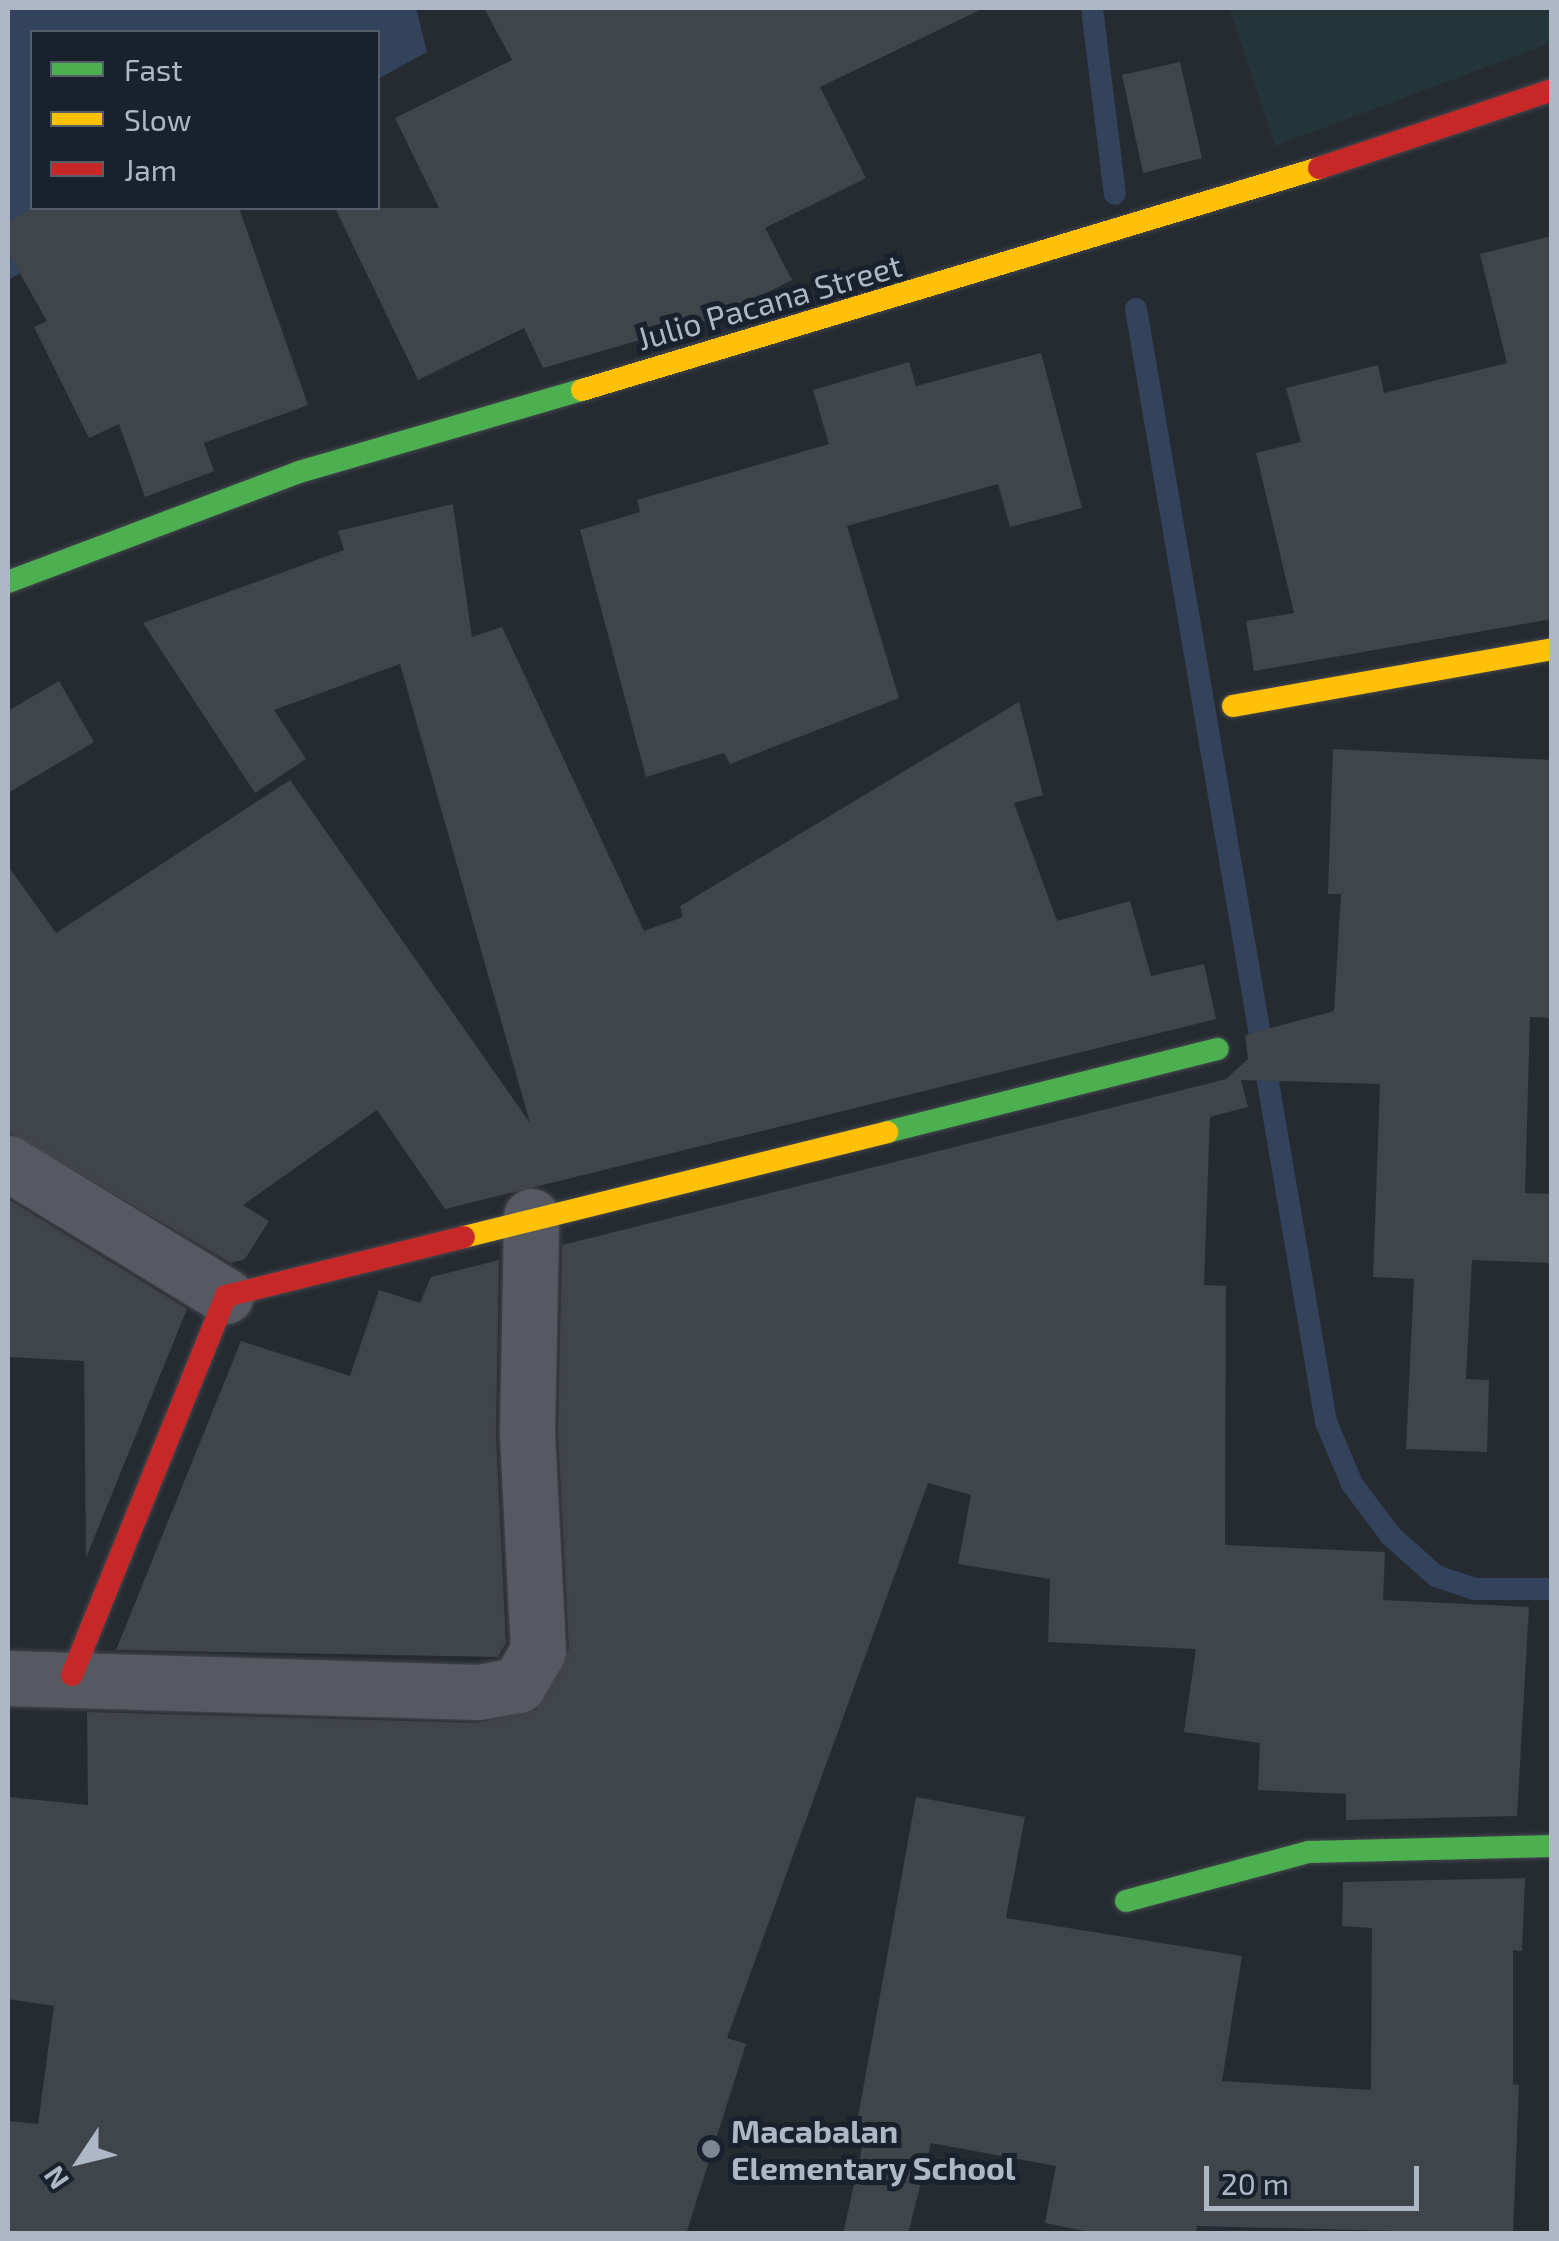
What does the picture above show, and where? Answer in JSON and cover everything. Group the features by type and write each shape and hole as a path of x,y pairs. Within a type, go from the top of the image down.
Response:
{"street":[{"name":"Julio Pacana Street","path":"8,582 299,472 1181,215 1552,90"},
{"path":"1233,706 1396,682 1552,648"},
{"path":"8,1163 226,1296 531,1216 1218,1049"},
{"path":"8,1678 72,1675 478,1692 518,1685 538,1651 526,1433 531,1216"},
{"path":"72,1675 226,1296"},
{"path":"1126,1900 1309,1852 1552,1846"}],"shaded area":[{"path":"1229,8 1551,8 1551,43 1275,146"}],"water":[{"path":"8,8 416,8 427,52 380,78 380,30 30,30 30,210 137,210 8,280"}],"building":[{"path":"484,8 984,8 820,87 866,178 765,228 792,280 716,318 543,368 524,328 418,380 336,210 439,208 395,118 512,60"},
{"path":"1180,62 1202,158 1143,173 1122,75"},
{"path":"30,210 240,210 308,405 204,443 214,471 145,497 119,424 89,438 34,327 47,321 8,252 8,222"},
{"path":"1552,236 1552,619 1254,671 1246,621 1294,613 1256,453 1301,442 1286,388 1378,365 1384,393 1507,363 1480,254"},
{"path":"1041,353 1082,508 1010,527 998,484 847,526 899,698 730,764 724,753 646,777 580,530 640,512 637,500 829,444 813,390 909,362 916,386"},
{"path":"453,504 472,637 502,627 644,931 683,917 680,906 1019,702 1043,795 1014,803 1057,921 1130,901 1151,976 1204,964 1216,1019 445,1209 377,1110 243,1205 269,1221 245,1259 231,1263 8,1132 8,866 56,933 290,780 530,1123 400,664 274,710 306,759 255,793 143,623 344,550 338,531"},
{"path":"59,681 94,742 8,793 8,711"},
{"path":"1333,749 1552,760 1552,1018 1530,1017 1525,1193 1552,1194 1552,1263 1472,1260 1466,1379 1489,1380 1487,1452 1406,1449 1414,1279 1373,1277 1380,1084 1241,1080 1248,1107 1210,1117 1204,1285 1226,1286 1225,1545 1385,1552 1383,1600 1529,1607 1517,1816 1346,1820 1346,1794 1258,1790 1260,1743 1184,1732 1196,1649 1048,1642 1050,1579 958,1564 971,1495 928,1483 727,2038 746,2044 686,2234 8,2234 8,2121 38,2124 54,2006 8,1999 8,1797 88,1805 87,1712 477,1723 536,1710 569,1649 558,1432 562,1245 1226,1079 1248,1059 1245,1035 1334,1011 1341,894 1328,894"},
{"path":"8,1199 187,1309 86,1558 84,1361 8,1357"},
{"path":"499,1260 496,1434 506,1643 498,1657 116,1650 241,1341 350,1376 379,1290 420,1303 431,1277"},
{"path":"916,1797 1025,1817 1006,1918 1242,1956 1222,2081 1371,2090 1372,1928 1342,1926 1343,1882 1525,1878 1522,1951 1513,1950 1513,2084 1519,2085 1513,2234 1197,2226 1195,2234 1099,2234 1045,2223 1056,2166 931,2143 908,2234 843,2234 866,2130 856,2128"}],"waterway":[{"path":"1092,8 1115,194"},
{"path":"1136,309 1326,1422 1352,1484 1391,1536 1436,1576 1475,1589 1552,1589"}],"traffic: fast":[{"path":"8,582 299,472 582,390"},
{"path":"887,1132 1218,1049"},
{"path":"1126,1901 1309,1852 1552,1846"}],"traffic: slow":[{"path":"582,390 1319,168"},
{"path":"1233,706 1552,649"},
{"path":"464,1237 887,1132"}],"traffic: jam":[{"path":"1319,168 1552,90"},
{"path":"72,1675 226,1296 464,1237"}],"place":[{"name":"Macabalan Elementary School","path":"711,2149"}]}
